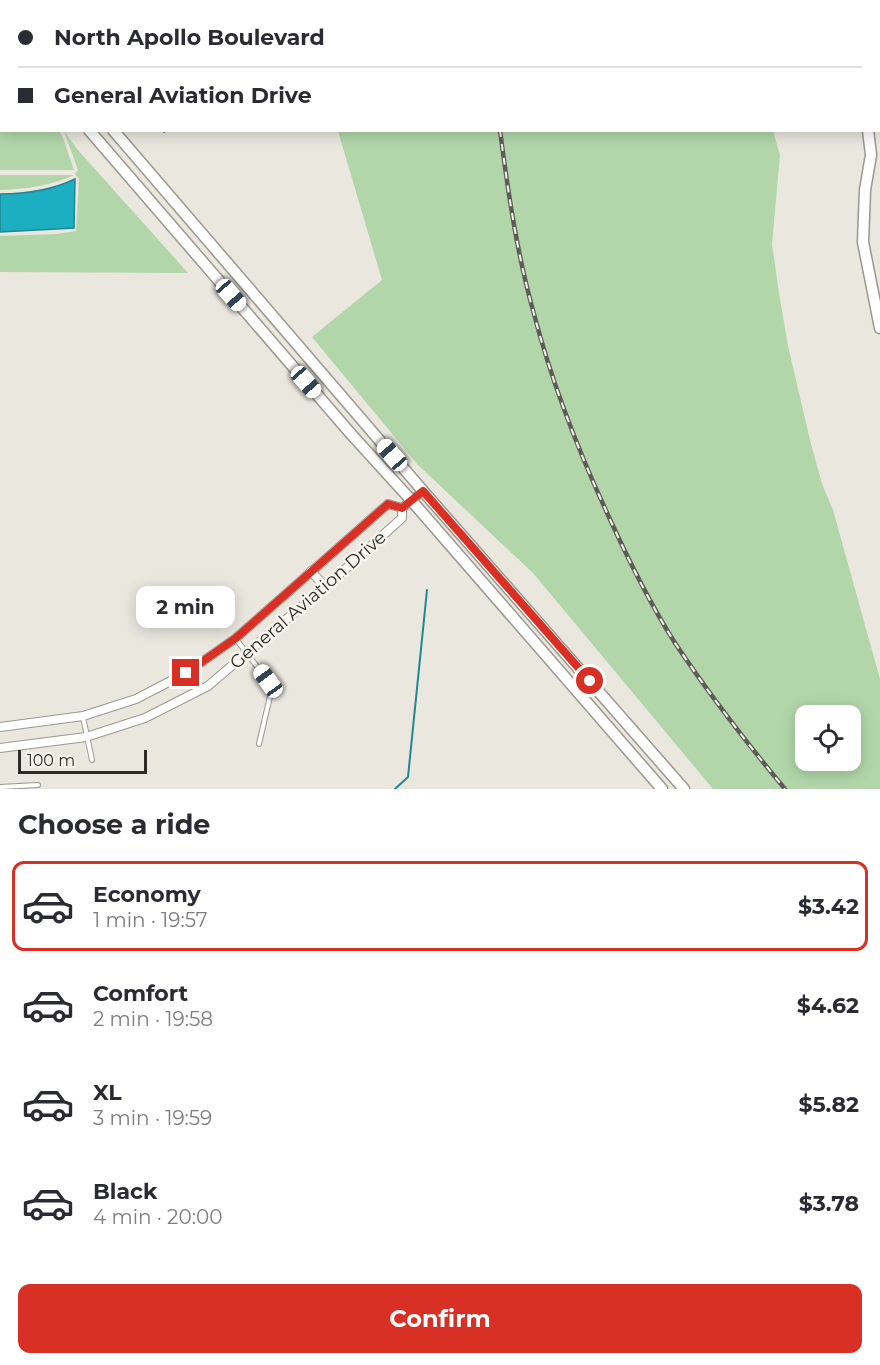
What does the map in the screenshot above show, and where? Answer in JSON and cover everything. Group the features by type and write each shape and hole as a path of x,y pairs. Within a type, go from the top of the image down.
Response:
{"street":[{"path":"91,132 351,435 411,500 662,789"},
{"path":"115,132 423,491 684,789"},
{"path":"869,132 876,155 865,190 863,242 880,328"},
{"path":"868,272 880,272"},
{"name":"General Aviation Drive","path":"0,748 87,737 145,718 208,686 402,518 402,508 423,491"},
{"name":"General Aviation Drive","path":"0,727 83,716 136,699 186,673 236,638 388,504 402,508"},
{"path":"311,571 325,587"}],"lane":[{"path":"236,638 268,681 271,692 259,744"},
{"path":"83,716 92,760"},
{"path":"0,787 38,785"}],"green space":[{"path":"0,132 60,132 74,170 0,170"},
{"path":"64,132 188,273 0,272 0,236 76,231 79,179 75,174 78,170"},
{"path":"338,132 773,132 780,155 772,244 779,293 788,346 810,440 822,484 833,510 880,679 880,789 713,789 533,573 418,465 312,337 382,280"},
{"path":"0,175 74,175 38,186 0,190"}],"water":[{"path":"75,179 74,228 0,232 0,194 39,191"}],"waterway":[{"path":"395,789 408,777 427,590"}],"railway":[{"path":"500,132 523,269 541,340 557,391 597,491 639,580 675,643 728,718 785,789"}],"route":[{"path":"186,673 236,638 388,504 402,508 423,491 590,681"}]}
